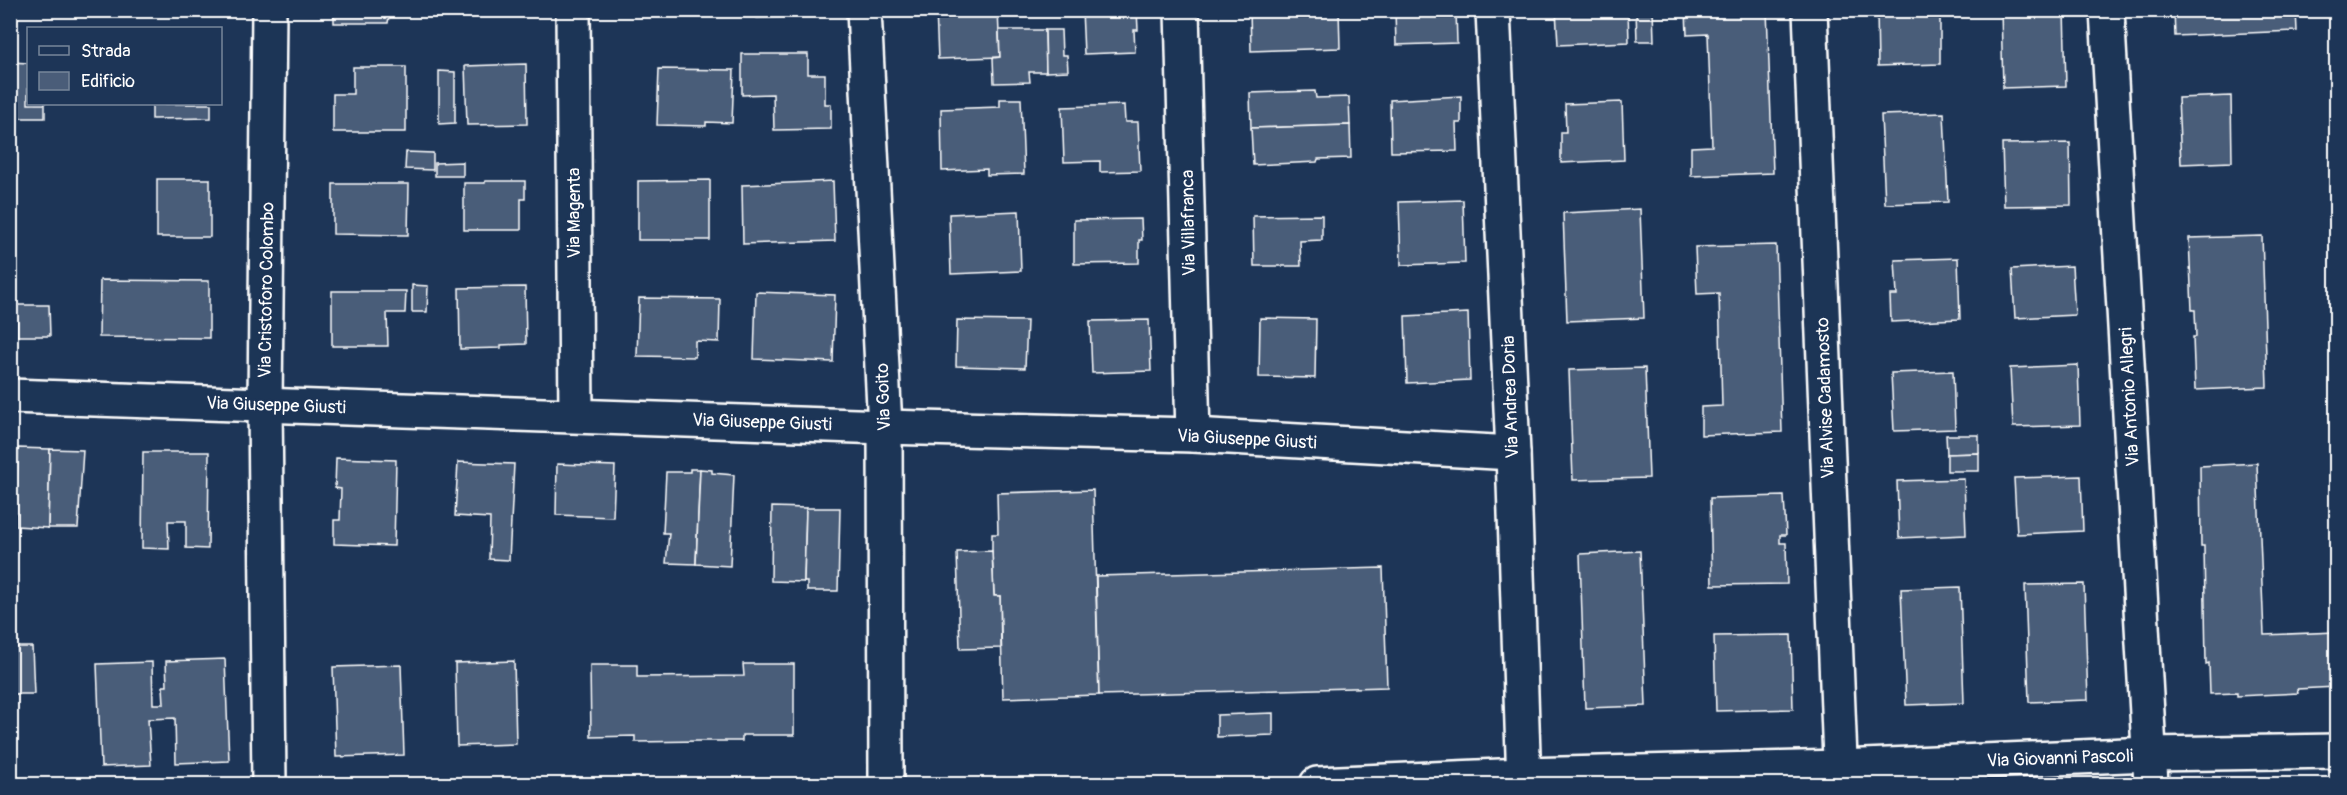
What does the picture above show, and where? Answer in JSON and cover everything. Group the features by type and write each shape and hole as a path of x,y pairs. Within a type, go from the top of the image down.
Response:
{"street":[{"name":"Via Cristoforo Colombo","path":"269,10 265,404 269,784"},
{"name":"Via Magenta","path":"573,10 576,415"},
{"name":"Via Goito","path":"864,10 885,427 886,784"},
{"name":"Via Villafranca","path":"1182,10 1193,435"},
{"name":"Via Andrea Doria","path":"1493,10 1513,453 1523,780"},
{"name":"Via Alvise Cadamosto","path":"1810,10 1840,776"},
{"name":"Via Antonio Allegri","path":"2107,10 2151,769"},
{"name":"Via Giuseppe Giusti","path":"10,396 885,427 1193,435 1513,453"},
{"name":"Via Giovanni Pascoli","path":"1317,784 2151,769 2337,751"}],"building":[{"path":"334,10 406,10 406,16 389,16 388,23 334,23"},
{"path":"459,10 527,10 527,15 459,14"},
{"path":"639,10 695,10 695,12 639,12"},
{"path":"757,10 827,10 827,16 757,18"},
{"path":"936,10 998,10 1000,57 938,59"},
{"path":"1082,10 1137,10 1138,30 1134,30 1135,52 1084,54"},
{"path":"1250,10 1339,10 1340,48 1251,51"},
{"path":"1395,10 1456,10 1457,43 1396,45"},
{"path":"1556,10 1628,10 1629,42 1558,45"},
{"path":"1636,10 1653,10 1654,41 1637,41"},
{"path":"1686,10 1767,10 1773,173 1691,176 1691,147 1712,146 1708,34 1687,35"},
{"path":"1877,10 1940,10 1940,64 1878,66"},
{"path":"2001,10 2064,10 2066,86 2003,88"},
{"path":"2174,10 2296,10 2297,31 2175,36"},
{"path":"999,30 1045,30 1046,72 1029,72 1030,82 994,83 993,58 1000,57"},
{"path":"1045,30 1061,30 1062,55 1067,55 1068,71 1046,72"},
{"path":"742,54 808,54 808,74 825,74 825,104 831,104 831,129 774,130 773,94 742,95"},
{"path":"10,62 27,63 27,105 45,105 45,118 10,118"},
{"path":"526,64 527,124 467,125 465,66"},
{"path":"353,67 406,67 406,132 333,132 333,94 353,94"},
{"path":"659,69 734,70 732,123 706,122 706,126 657,125"},
{"path":"439,71 455,72 455,123 439,124"},
{"path":"1315,91 1316,98 1349,97 1350,125 1251,128 1250,93"},
{"path":"1461,96 1461,123 1456,123 1457,151 1391,152 1390,100"},
{"path":"2231,96 2232,162 2181,164 2178,98"},
{"path":"1000,99 1021,99 1024,174 987,175 987,169 942,171 941,109 1000,107"},
{"path":"1622,102 1624,160 1561,163 1561,132 1566,132 1565,104"},
{"path":"152,105 211,105 211,118 152,119"},
{"path":"1124,105 1125,122 1138,122 1140,171 1100,172 1100,161 1064,162 1062,107"},
{"path":"1944,113 1948,202 1885,204 1881,115"},
{"path":"1350,125 1351,158 1253,165 1251,128"},
{"path":"2070,143 2071,205 2004,206 2002,144"},
{"path":"406,152 433,153 433,170 405,169"},
{"path":"463,162 463,176 435,176 435,163"},
{"path":"157,179 210,179 210,237 157,237"},
{"path":"710,180 710,240 638,240 638,181"},
{"path":"485,181 525,181 525,199 521,199 521,230 464,230 464,183 485,183"},
{"path":"833,181 835,241 743,244 742,185"},
{"path":"333,184 409,184 408,235 333,234"},
{"path":"1463,200 1465,263 1401,265 1399,202"},
{"path":"1640,209 1644,318 1567,321 1563,213"},
{"path":"1019,211 1021,271 951,274 949,214"},
{"path":"1322,215 1322,240 1300,241 1301,266 1254,266 1253,216"},
{"path":"1141,219 1142,240 1139,240 1139,263 1074,264 1074,220"},
{"path":"2262,236 2267,387 2195,390 2193,337 2196,337 2195,310 2192,310 2189,238"},
{"path":"1776,245 1782,432 1701,435 1701,407 1722,406 1719,293 1697,294 1695,247"},
{"path":"1958,258 1960,319 1891,322 1890,295 1897,295 1895,260"},
{"path":"2072,266 2075,315 2015,318 2012,269"},
{"path":"100,280 209,281 209,338 99,337"},
{"path":"412,285 428,286 427,312 412,312"},
{"path":"525,287 526,344 501,345 501,348 460,349 459,288"},
{"path":"332,291 406,291 405,313 387,313 388,346 332,346"},
{"path":"756,292 835,295 833,362 754,359"},
{"path":"639,298 720,299 719,342 695,341 695,357 637,356"},
{"path":"17,305 49,305 50,336 17,336"},
{"path":"1468,313 1470,380 1407,383 1405,316"},
{"path":"1260,318 1316,319 1315,378 1259,377"},
{"path":"957,320 1027,321 1025,368 956,366"},
{"path":"1149,320 1151,371 1092,373 1090,321"},
{"path":"2078,365 2080,425 2013,427 2010,368"},
{"path":"1645,368 1649,478 1573,480 1569,370"},
{"path":"1953,371 1955,429 1894,431 1891,373"},
{"path":"1946,435 1979,435 1979,453 1947,454"},
{"path":"18,448 50,449 48,528 16,526"},
{"path":"50,449 83,450 78,528 48,528"},
{"path":"143,452 209,452 208,549 186,548 186,521 168,521 169,549 142,548"},
{"path":"1979,453 1979,471 1947,471 1947,454"},
{"path":"336,458 396,460 394,546 334,544 334,520 340,520 341,489 335,488"},
{"path":"458,462 514,464 509,560 489,559 490,518 455,516"},
{"path":"2257,463 2264,635 2336,632 2336,687 2297,689 2298,693 2237,696 2237,693 2210,694 2209,663 2206,664 2200,466"},
{"path":"557,464 615,466 613,517 556,515"},
{"path":"690,469 700,469 696,564 666,563 669,533 663,533 666,472 690,472"},
{"path":"700,469 712,470 712,473 734,475 730,566 696,564"},
{"path":"2081,476 2083,531 2017,534 2014,478"},
{"path":"1964,479 1966,535 1899,538 1897,481"},
{"path":"1093,490 1099,695 1003,698 1000,596 994,596 992,551 992,534 998,534 997,493"},
{"path":"1784,496 1786,535 1780,535 1780,543 1786,543 1787,584 1712,585 1710,498"},
{"path":"772,507 806,508 804,582 771,581"},
{"path":"806,508 840,508 838,591 807,591 807,582 804,582"},
{"path":"992,551 994,596 1000,596 1001,648 960,649 957,552"},
{"path":"1640,551 1646,706 1585,708 1580,554"},
{"path":"1383,568 1387,687 1099,695 1096,576"},
{"path":"2084,584 2088,700 2029,702 2025,585"},
{"path":"1960,587 1964,703 1906,705 1901,589"},
{"path":"1791,635 1793,709 1716,711 1714,636"},
{"path":"10,647 32,647 34,694 12,694 15,763 10,763"},
{"path":"225,659 229,761 176,763 175,718 148,719 151,765 101,767 97,664 152,662 153,704 164,704 163,686 167,686 166,661"},
{"path":"514,661 516,744 457,746 455,663"},
{"path":"743,664 794,664 794,735 742,735 742,741 635,742 635,736 591,737 590,665 637,665 637,677 744,676"},
{"path":"401,665 404,755 336,757 333,667"},
{"path":"1273,713 1273,735 1217,737 1217,715"}]}
